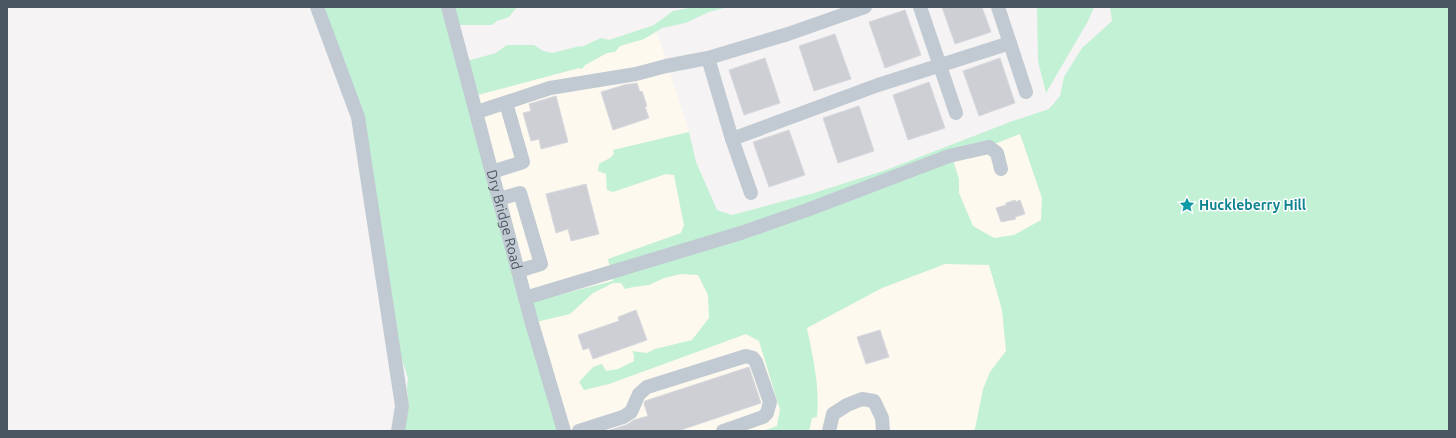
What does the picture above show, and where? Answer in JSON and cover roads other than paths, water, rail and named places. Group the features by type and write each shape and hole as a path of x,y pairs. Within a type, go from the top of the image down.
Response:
{"street":[{"path":"317,7 358,117 402,406 398,431"},
{"name":"Dry Bridge Road","path":"448,7 518,271 564,431"},
{"path":"477,112 506,104 550,88 636,74 666,66 708,58 781,36 865,7"},
{"path":"920,7 956,113"},
{"path":"998,7 1026,92"},
{"path":"732,139 878,85 1010,43"},
{"path":"708,58 732,139 751,193"},
{"path":"492,172 523,162 506,104"},
{"path":"526,298 741,233 807,210 949,156 989,148 997,153 1001,169"},
{"path":"499,199 520,193 541,264 518,271"},
{"path":"579,431 623,417 631,412 639,394 647,387 746,356 753,358 756,362 770,402 768,413 762,417 723,431"},
{"path":"829,431 833,414 846,405 862,399 874,401 882,418 883,431"}],"place":[{"name":"Huckleberry Hill","path":"1187,205"}]}
